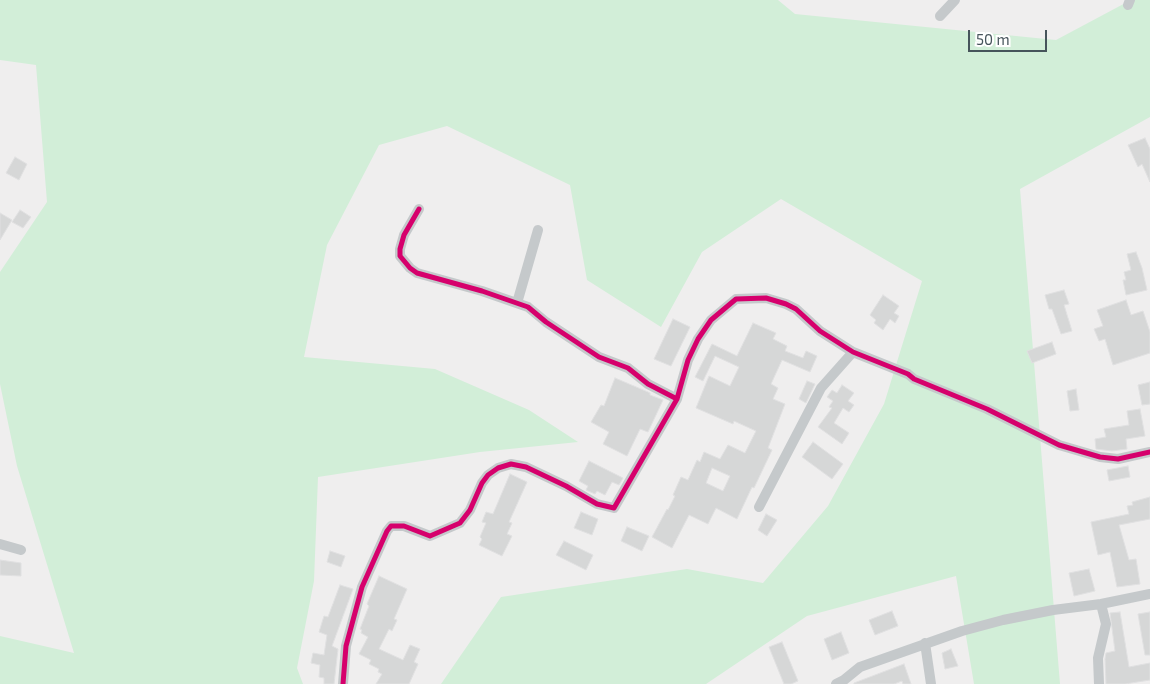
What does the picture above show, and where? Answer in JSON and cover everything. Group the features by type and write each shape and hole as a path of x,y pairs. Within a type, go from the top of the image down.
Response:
{"street":[{"path":"940,16 955,0"},
{"path":"419,209 404,235 400,249 400,256 410,268 417,273 482,291 517,303 536,312 546,322 599,357 628,368 648,384 677,399"},
{"path":"517,303 538,230"},
{"path":"343,684 346,646 362,587 391,526 404,526 430,536 460,523 470,510 482,483 488,475 498,468 511,464 526,467 566,486 597,504 614,508 677,399 688,360 698,339 711,320 736,299 766,298 786,304 796,309 820,331 853,352 987,409 1059,445 1100,458 1118,459 1150,452"},
{"path":"759,507 821,388 853,352"},
{"path":"0,544 22,550"},
{"path":"836,684 860,667 924,643 1003,620 1150,594"},
{"path":"1099,684 1098,658 1106,624 1101,604"},
{"path":"924,643 931,684"}],"green space":[{"path":"0,0 778,0 795,14 1056,40 1131,0 1150,0 1150,117 1020,189 1060,684 974,684 956,576 807,616 706,684 441,684 501,597 687,569 763,583 828,506 884,404 922,281 781,199 702,252 661,327 587,280 570,185 447,126 379,145 327,245 304,357 435,369 529,410 578,442 480,452 318,477 314,581 297,668 303,684 0,684 0,636 74,653 17,466 0,384 0,272 47,202 36,65 0,60"}],"building":[{"path":"1145,138 1150,149 1150,182 1142,164 1138,167 1128,145"},
{"path":"15,157 27,164 19,180 6,173"},
{"path":"20,210 31,217 23,228 12,222"},
{"path":"0,213 12,220 0,240"},
{"path":"1136,252 1147,290 1126,295 1123,280 1126,280 1124,272 1131,270 1127,254"},
{"path":"1064,290 1069,304 1064,305 1072,331 1061,334 1052,309 1049,309 1045,295"},
{"path":"883,295 899,306 894,313 899,316 895,323 890,319 883,330 874,323 876,320 870,315"},
{"path":"1126,300 1131,315 1143,311 1150,332 1150,353 1113,365 1105,339 1099,341 1094,329 1103,326 1097,310"},
{"path":"673,319 690,327 671,366 654,359"},
{"path":"753,323 776,333 773,339 787,346 785,351 803,358 806,351 817,356 810,372 782,360 771,384 778,388 773,399 785,404 768,448 772,450 737,519 716,508 708,524 689,515 672,548 652,537 675,496 673,495 681,477 688,480 697,460 700,462 704,452 720,459 728,445 745,453 756,431 734,421 733,424 696,408 709,376 730,386 739,367 715,356 703,381 695,377 712,344 737,356","holes":["712,468 730,476 723,491 706,483"]},
{"path":"1052,342 1056,354 1032,363 1027,351"},
{"path":"615,378 663,400 648,432 640,429 627,456 603,444 609,432 591,422 601,405 604,406"},
{"path":"807,381 815,384 806,403 799,399"},
{"path":"1150,382 1150,404 1142,405 1138,385"},
{"path":"842,385 854,393 848,401 854,405 849,412 843,408 834,423 849,433 842,444 818,427 832,408 829,407 833,401 827,397 832,390 837,393"},
{"path":"1076,389 1079,410 1070,411 1067,391"},
{"path":"1140,409 1145,436 1126,439 1127,449 1112,451 1096,449 1095,439 1106,437 1104,429 1129,425 1127,411"},
{"path":"813,442 843,464 832,479 802,457"},
{"path":"589,461 623,478 619,485 612,482 605,495 597,491 595,494 586,490 588,486 579,481"},
{"path":"1128,466 1130,477 1109,481 1107,470"},
{"path":"510,474 527,482 509,522 512,523 507,534 512,536 502,556 479,545 486,523 482,522 486,512 493,514"},
{"path":"1150,497 1150,519 1119,525 1129,560 1136,559 1140,584 1117,587 1110,552 1098,555 1091,522 1129,514 1127,506 1133,505 1132,502"},
{"path":"581,512 598,519 592,535 574,528"},
{"path":"766,514 777,520 767,536 758,530"},
{"path":"627,527 649,536 642,551 621,541"},
{"path":"564,541 593,555 586,570 556,555"},
{"path":"330,551 345,556 341,567 327,562"},
{"path":"0,560 21,563 21,576 0,575"},
{"path":"1089,569 1095,591 1074,596 1069,573"},
{"path":"379,576 407,589 394,619 397,620 392,631 389,629 379,649 403,660 410,645 420,649 414,662 418,664 409,684 376,684 382,674 378,672 379,669 369,664 371,660 359,654 368,637 361,633 362,630 360,629 369,606 367,604"},
{"path":"340,585 353,589 332,646 338,649 334,684 324,684 324,678 319,677 320,665 311,663 313,653 324,655 327,635 319,632 324,616 328,617"},
{"path":"892,611 898,626 875,635 869,620"},
{"path":"1120,612 1129,667 1150,663 1150,680 1125,684 1106,684 1106,653 1115,651 1110,613"},
{"path":"1150,612 1150,655 1145,655 1138,614"},
{"path":"841,632 849,653 832,660 824,639"},
{"path":"782,642 798,681 791,684 784,684 769,647"},
{"path":"951,649 958,666 945,669 942,653"},
{"path":"904,664 911,684 903,684 902,681 894,684 854,684 854,683"}],"cycle path":[{"path":"419,209 404,235 400,249 400,256 410,268 417,273 482,291 528,307 546,322 599,357 628,368 648,384 677,399"},
{"path":"343,684 346,646 362,587 391,526 404,526 430,536 460,523 470,510 482,483 488,475 498,468 511,464 526,467 566,486 597,504 614,508 677,399 688,360 698,339 711,320 736,299 766,298 786,304 796,309 820,331 853,352 987,409 1059,445 1100,457 1118,459 1150,452"}]}
